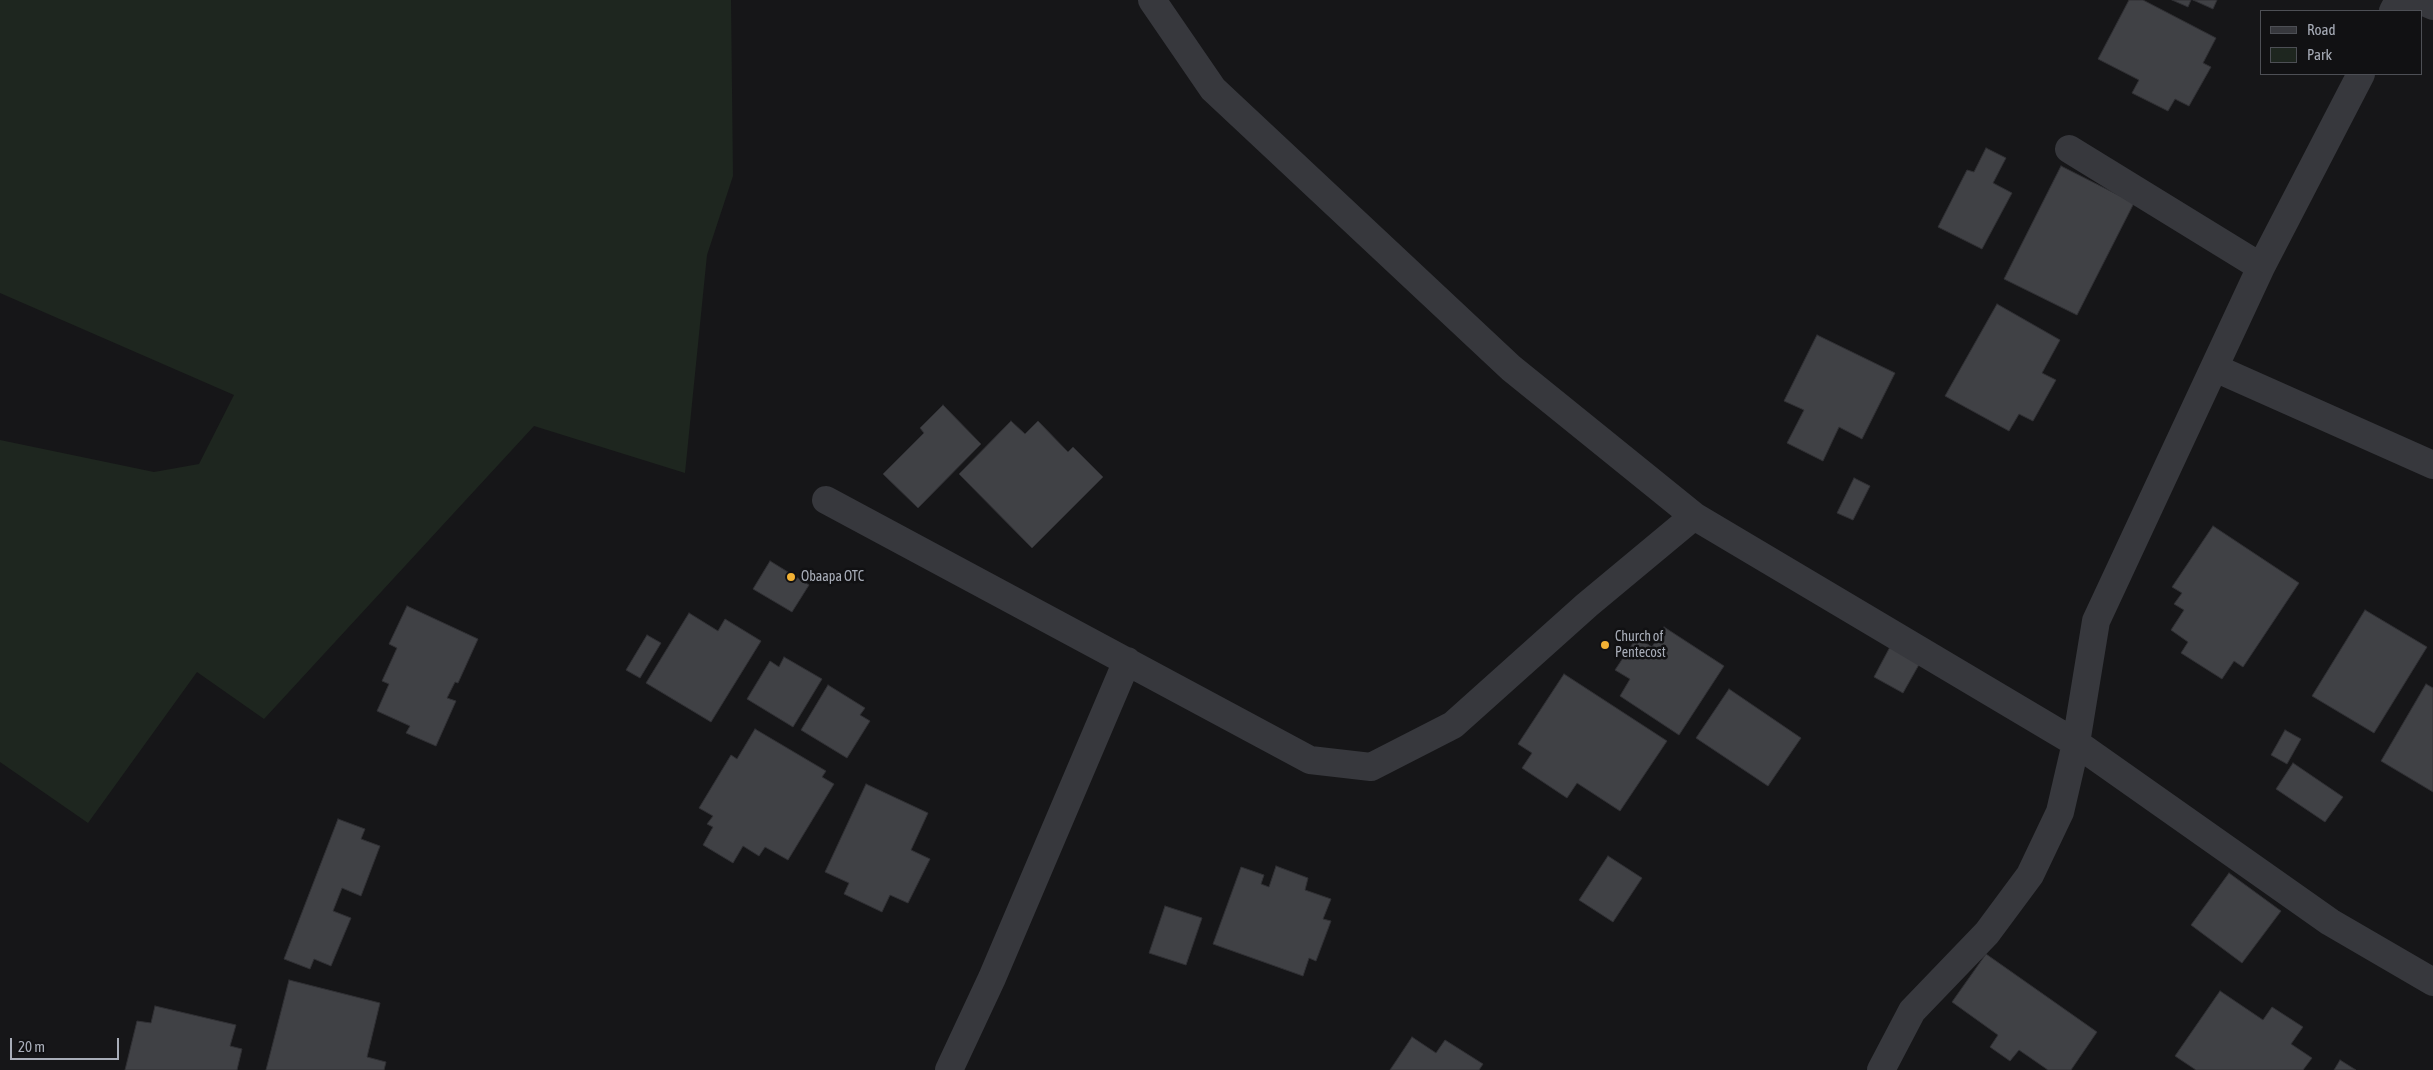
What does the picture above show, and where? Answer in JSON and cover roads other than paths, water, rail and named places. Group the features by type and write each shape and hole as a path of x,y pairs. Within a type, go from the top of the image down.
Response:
{"street":[{"path":"1152,0 1214,89 1511,368 1694,516 2076,743 2330,922 2433,982"},
{"path":"2419,0 2433,6"},
{"path":"1881,1070 1912,1011 1986,932 2030,874 2060,812 2076,743 2096,622 2261,266 2360,75"},
{"path":"2069,149 2261,266"},
{"path":"2215,368 2433,465"},
{"path":"826,500 1310,760 1371,767 1453,725 1587,605 1694,516"},
{"path":"949,1070 992,978 1128,662"}],"place":[{"name":"Obaapa OTC","path":"791,577"},
{"name":"Church of Pentecost","path":"1605,645"}]}
